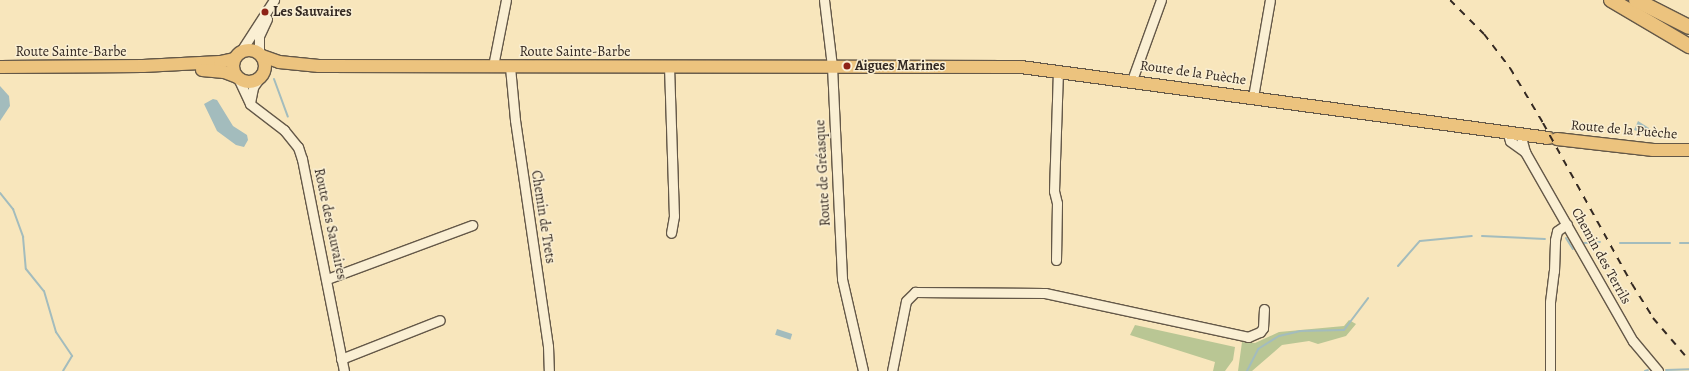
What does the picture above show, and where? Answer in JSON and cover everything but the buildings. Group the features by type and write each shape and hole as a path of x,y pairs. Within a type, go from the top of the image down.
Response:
{"highway":[{"path":"1611,0 1689,46"},
{"path":"1616,0 1689,37"},
{"path":"1636,0 1689,27"}],"main road":[{"path":"250,50 261,55 265,69 259,79 251,82 238,79 232,69 237,55 250,50"},
{"name":"Route Sainte-Barbe","path":"0,67 143,66 220,62 237,55"},
{"name":"Route Sainte-Barbe","path":"261,55 279,62 319,66 832,66"},
{"name":"Route de la Puèche","path":"832,66 973,65 1058,70 1552,138 1653,150 1689,150"},
{"name":"Route Sainte-Barbe","path":"143,66 218,71 238,79"},
{"name":"Route Sainte-Barbe","path":"259,79 273,72 319,66"}],"street":[{"path":"237,55 274,0"},
{"path":"261,55 260,31 280,0"},
{"path":"493,66 506,0"},
{"name":"Route de Gréasque","path":"824,0 832,66 842,279 863,371"},
{"path":"1132,80 1161,0"},
{"path":"1253,96 1270,0"},
{"name":"Chemin de Trets","path":"510,66 516,128 544,311 549,371"},
{"path":"669,66 674,216 671,233"},
{"path":"1056,260 1057,203 1054,191 1058,70"},
{"name":"Route des Sauvaires","path":"238,79 250,104 284,130 298,147 327,279 344,371"},
{"path":"250,104 254,87 259,79"},
{"name":"Chemin des Terrils","path":"1507,131 1510,141 1525,152"},
{"name":"Chemin des Terrils","path":"1520,133 1525,152 1633,340 1658,371"},
{"path":"1550,371 1550,302 1554,271 1555,240 1557,231 1567,224"},
{"path":"327,279 472,225"},
{"path":"892,371 906,301 915,292 1045,293 1248,337 1260,332 1263,328 1264,309"},
{"path":"341,359 440,320"}],"green space":[{"path":"1349,320 1356,324 1346,336 1318,344 1309,341 1282,345 1252,371 1238,371 1242,342 1255,343 1279,332 1344,326"},
{"path":"1135,325 1235,347 1233,360 1225,371 1213,371 1215,362 1130,335"}],"water":[{"path":"0,86 9,96 10,106 0,121"},
{"path":"213,99 217,100 233,126 247,135 248,140 244,147 236,145 217,131 204,104"},
{"path":"1638,121 1649,128 1647,135 1634,130"},
{"path":"777,329 792,334 790,340 775,335"}],"waterway":[{"path":"274,79 288,117"},
{"path":"0,193 13,209 23,237 26,269 44,291 56,332 72,356 63,371"},
{"path":"1398,266 1420,241 1472,236"},
{"path":"1482,236 1545,239"},
{"path":"1566,238 1573,249"},
{"path":"1584,243 1600,242"},
{"path":"1620,243 1670,243"},
{"path":"1680,243 1689,243"},
{"path":"1247,371 1258,349 1279,336 1300,331 1344,330 1368,298"},
{"path":"1666,370 1689,369"}],"railway":[{"path":"1450,0 1484,34 1510,68 1543,123 1632,284 1653,318 1689,360"}],"place":[{"name":"Les Sauvaires","path":"265,12"},
{"name":"Aigues Marines","path":"847,66"}]}
